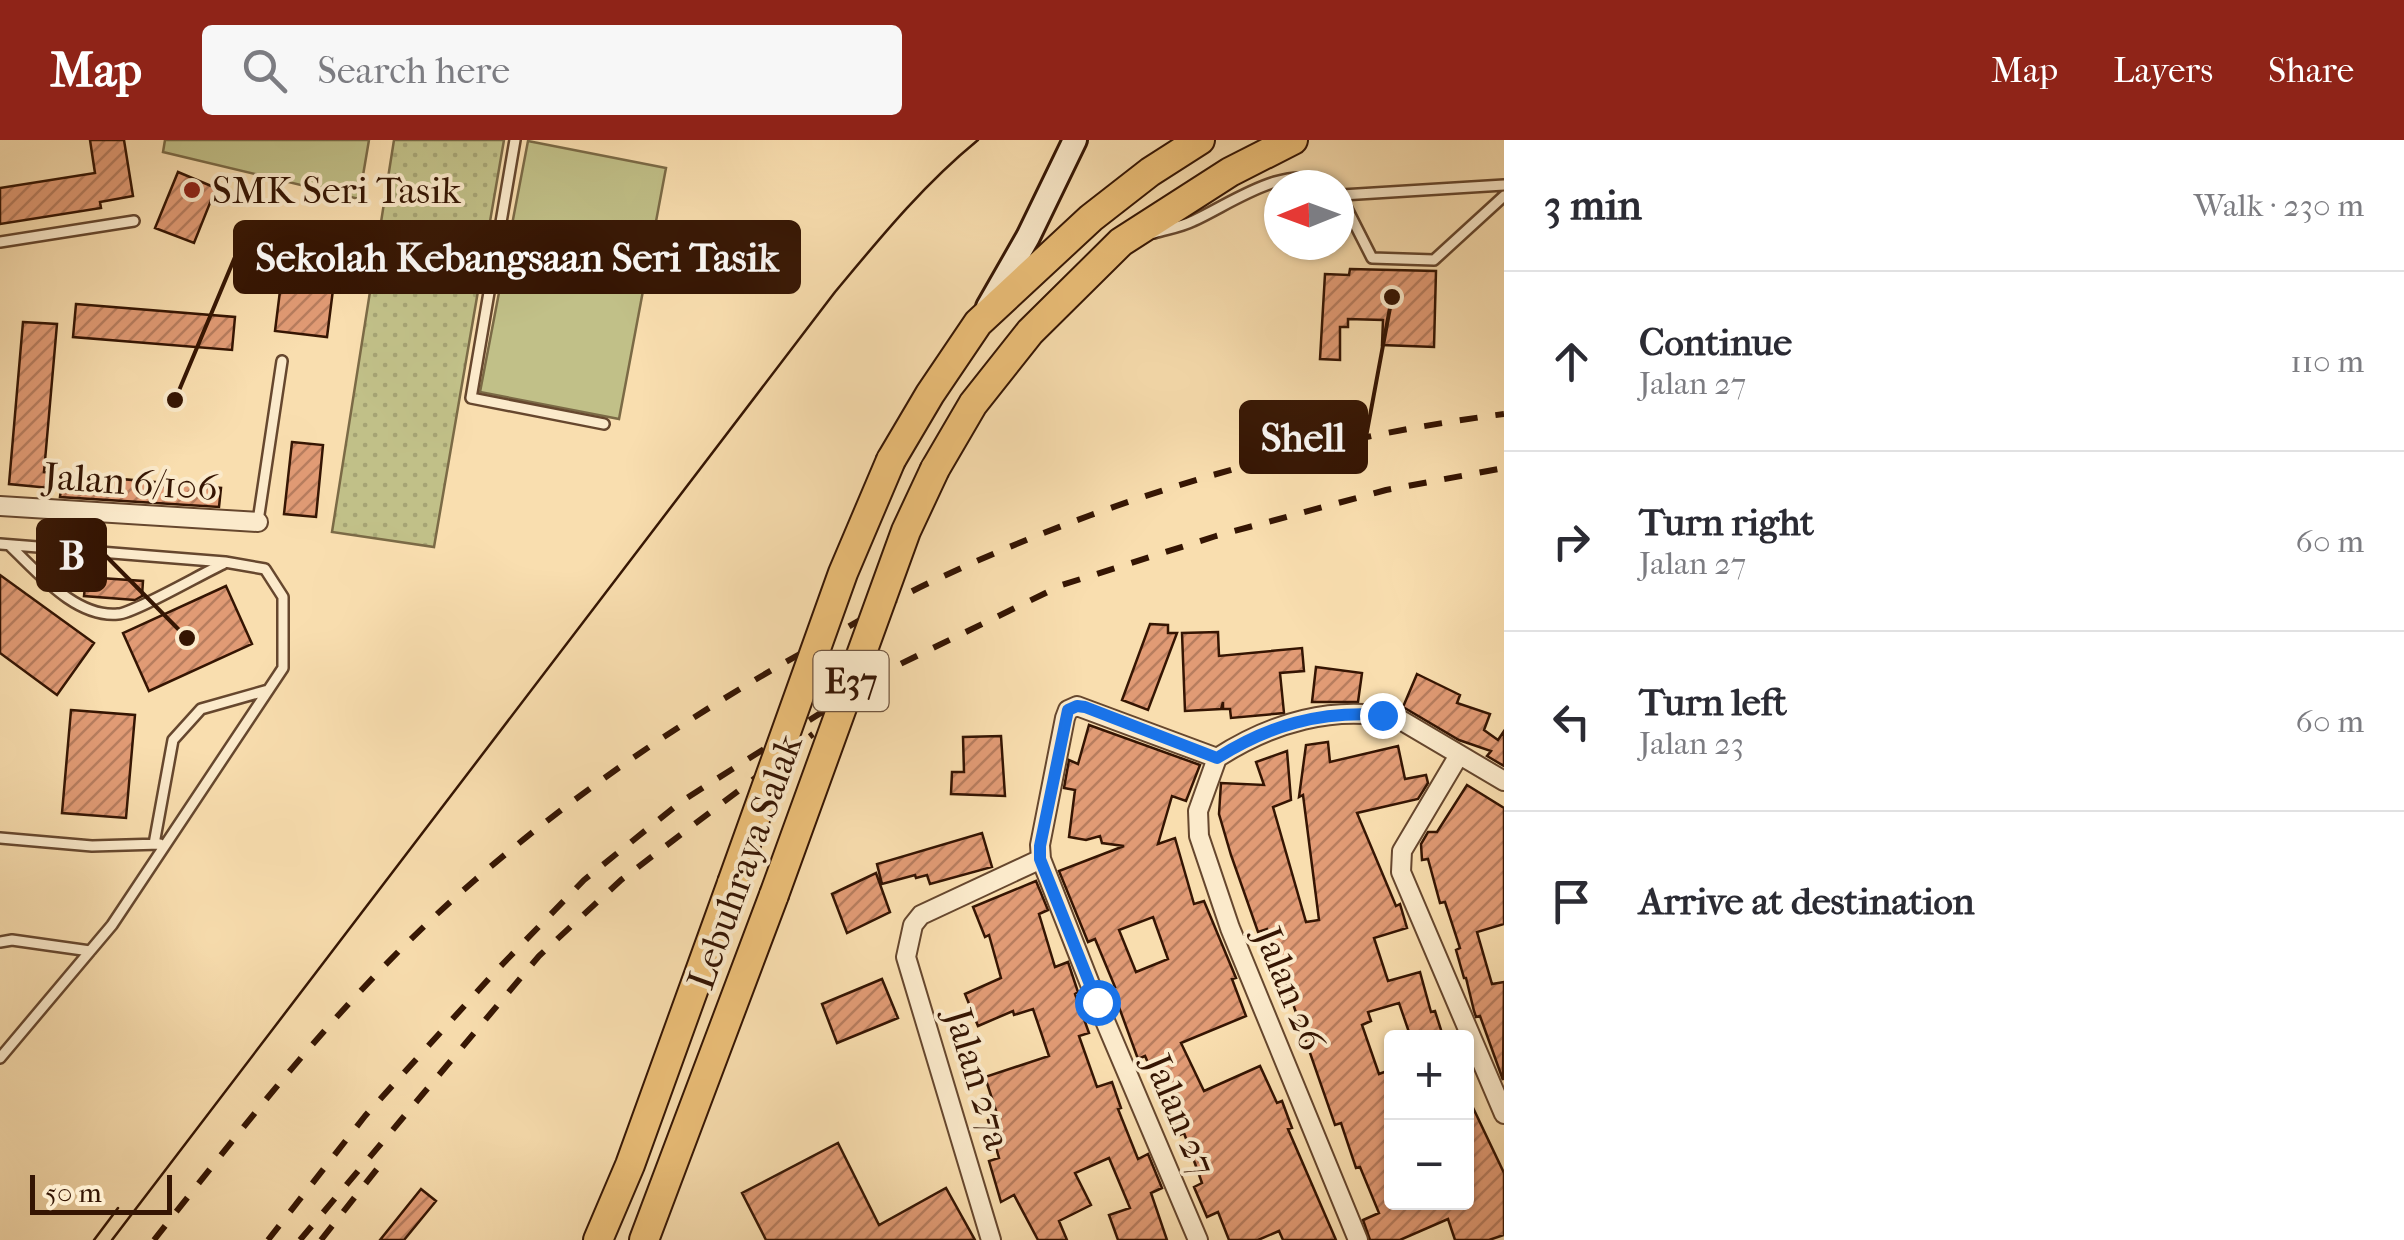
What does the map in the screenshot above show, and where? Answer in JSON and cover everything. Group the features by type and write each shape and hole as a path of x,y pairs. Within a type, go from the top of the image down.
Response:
{"highway":[{"name":"Lebuhraya Salak","path":"598,1240 630,1165 842,573 891,460 978,324 1091,218 1150,172 1200,140"},
{"name":"Lebuhraya Salak","path":"644,1240 906,531 934,468 973,404 1030,332 1121,242 1230,172 1293,140"}],"main road":[{"path":"978,324 1028,237 1075,140"}],"street":[{"name":"Jalan 6/106","path":"0,506 258,522"},
{"path":"1040,859 1068,710 1077,706 1217,758 1282,724 1364,714 1399,719 1504,781"},
{"path":"1459,754 1402,851 1400,862 1408,893 1504,1114"},
{"name":"Jalan 26","path":"1217,758 1198,811 1199,836 1230,928 1358,1240"},
{"name":"Jalan 27a","path":"991,1240 906,956 909,937 921,914 1040,859"},
{"name":"Jalan 27","path":"1040,859 1198,1240"}],"lane":[{"path":"514,140 471,398 604,424"},
{"path":"1354,193 1504,185"},
{"path":"1121,242 1188,224 1264,187"},
{"path":"1354,221 1372,258 1434,260 1504,196"},
{"path":"0,242 134,221"},
{"path":"258,522 282,361"},
{"path":"4,544 56,589 90,611 120,614 226,562"},
{"path":"0,1058 4,1045 90,951 168,845 283,668 282,597 265,568 4,544"},
{"path":"154,844 173,740 201,709 270,690"},
{"path":"0,838 92,846 168,845"},
{"path":"0,942 90,951"}],"shaded area":[{"path":"165,140 369,140 359,199 163,152"},
{"path":"394,140 504,140 434,547 332,532"},
{"path":"528,141 666,168 619,419 480,392"}],"building":[{"path":"90,140 124,140 133,196 100,202 101,208 0,224 0,188 95,173"},
{"path":"178,172 216,188 194,243 155,228"},
{"path":"284,259 336,266 327,337 275,331"},
{"path":"1350,269 1436,271 1434,347 1382,345 1383,320 1348,319 1348,327 1340,327 1340,360 1320,359 1325,274 1349,275"},
{"path":"76,304 235,317 232,350 73,337"},
{"path":"23,322 57,324 44,472 221,488 219,507 60,497 61,489 9,484"},
{"path":"292,442 323,445 316,517 284,514"},
{"path":"0,575 94,643 57,695 0,653"},
{"path":"86,577 143,581 142,596 135,600 84,596"},
{"path":"226,586 252,644 149,691 123,633"},
{"path":"1150,624 1168,625 1168,633 1177,633 1148,710 1122,700"},
{"path":"1218,632 1219,656 1302,648 1304,671 1280,673 1284,713 1231,718 1230,709 1223,709 1223,702 1221,709 1185,711 1182,633"},
{"path":"1316,667 1362,673 1358,702 1312,702"},
{"path":"1417,674 1460,695 1457,703 1490,714 1484,730 1498,740 1504,731 1504,766 1487,756 1491,751 1459,740 1403,707"},
{"path":"71,710 135,715 126,818 62,813"},
{"path":"1089,725 1200,765 1186,801 1172,796 1158,844 1175,838 1194,904 1204,901 1236,978 1232,979 1246,1016 1181,1043 1204,1091 1260,1066 1277,1103 1282,1101 1292,1128 1288,1129 1336,1240 1283,1240 1279,1231 1258,1240 1229,1240 1218,1212 1207,1217 1194,1187 1202,1183 1184,1133 1175,1137 1161,1106 1166,1103 1145,1056 1138,1059 1095,939 1088,942 1059,871 1124,846 1102,843 1100,836 1086,840 1069,837 1075,790 1064,788 1069,760 1078,764","holes":["1153,917 1168,959 1136,972 1119,930"]},
{"path":"1001,736 1005,796 951,794 952,772 964,772 963,737"},
{"path":"1328,742 1330,762 1398,746 1405,779 1426,775 1428,783 1418,799 1357,813 1396,906 1400,904 1407,928 1374,938 1388,981 1420,972 1431,1012 1435,1011 1441,1030 1408,1030 1399,1003 1368,1012 1371,1021 1362,1025 1379,1074 1384,1072 1384,1210 1474,1210 1474,1110 1504,1173 1504,1235 1489,1240 1455,1240 1448,1219 1400,1240 1370,1240 1363,1220 1379,1213 1360,1167 1356,1168 1341,1123 1335,1125 1267,929 1258,932 1219,814 1221,783 1264,785 1256,762 1287,751 1291,800 1273,807 1306,922 1319,920 1303,795 1299,797 1306,745"},
{"path":"1467,785 1504,808 1504,924 1477,932 1492,984 1504,982 1503,1080 1480,1016 1476,1017 1474,1011 1445,902 1440,903 1428,859 1422,860 1421,844 1428,832 1437,832"},
{"path":"982,833 992,867 930,884 927,875 915,875 882,884 877,864"},
{"path":"876,873 890,912 847,933 832,894"},
{"path":"1036,881 1048,910 1039,914 1055,967 1068,962 1078,992 1075,994 1089,1033 1079,1036 1097,1087 1112,1082 1138,1159 1148,1154 1162,1188 1151,1193 1167,1240 1118,1240 1109,1215 1130,1208 1109,1158 1075,1173 1091,1205 1059,1221 1067,1240 1038,1240 1014,1195 1001,1202 989,1161 999,1158 988,1120 998,1117 985,1077 1049,1056 1033,1009 1014,1015 1013,1011 978,1026 965,994 1001,978 989,935 985,937 973,907"},
{"path":"882,979 898,1018 837,1043 822,1004"},
{"path":"838,1143 879,1225 946,1188 975,1240 766,1240 742,1193"},
{"path":"421,1189 436,1201 404,1240 380,1240"}],"tram line":[{"path":"112,1240 835,292 920,194 978,140"},
{"path":"94,1240 118,1208"}],"railway":[{"path":"154,1240 306,1052 430,921 556,814 728,696 918,588 1070,523 1212,475 1284,456 1430,425 1504,414"},
{"path":"268,1240 365,1116 584,880 682,801 890,669 1062,585 1216,536 1386,490 1504,468"},
{"path":"300,1240 539,956 621,880 813,734"},
{"path":"321,1240 377,1169"}],"place":[{"name":"SMK Seri Tasik","path":"192,190"},
{"name":"Shell","path":"1392,297"},
{"name":"Sekolah Kebangsaan Seri Tasik","path":"175,400"},
{"name":"B","path":"187,638"}],"route":[{"path":"1097,1002 1040,859 1068,710 1085,707 1217,758 1282,724 1324,716 1382,715"}]}
